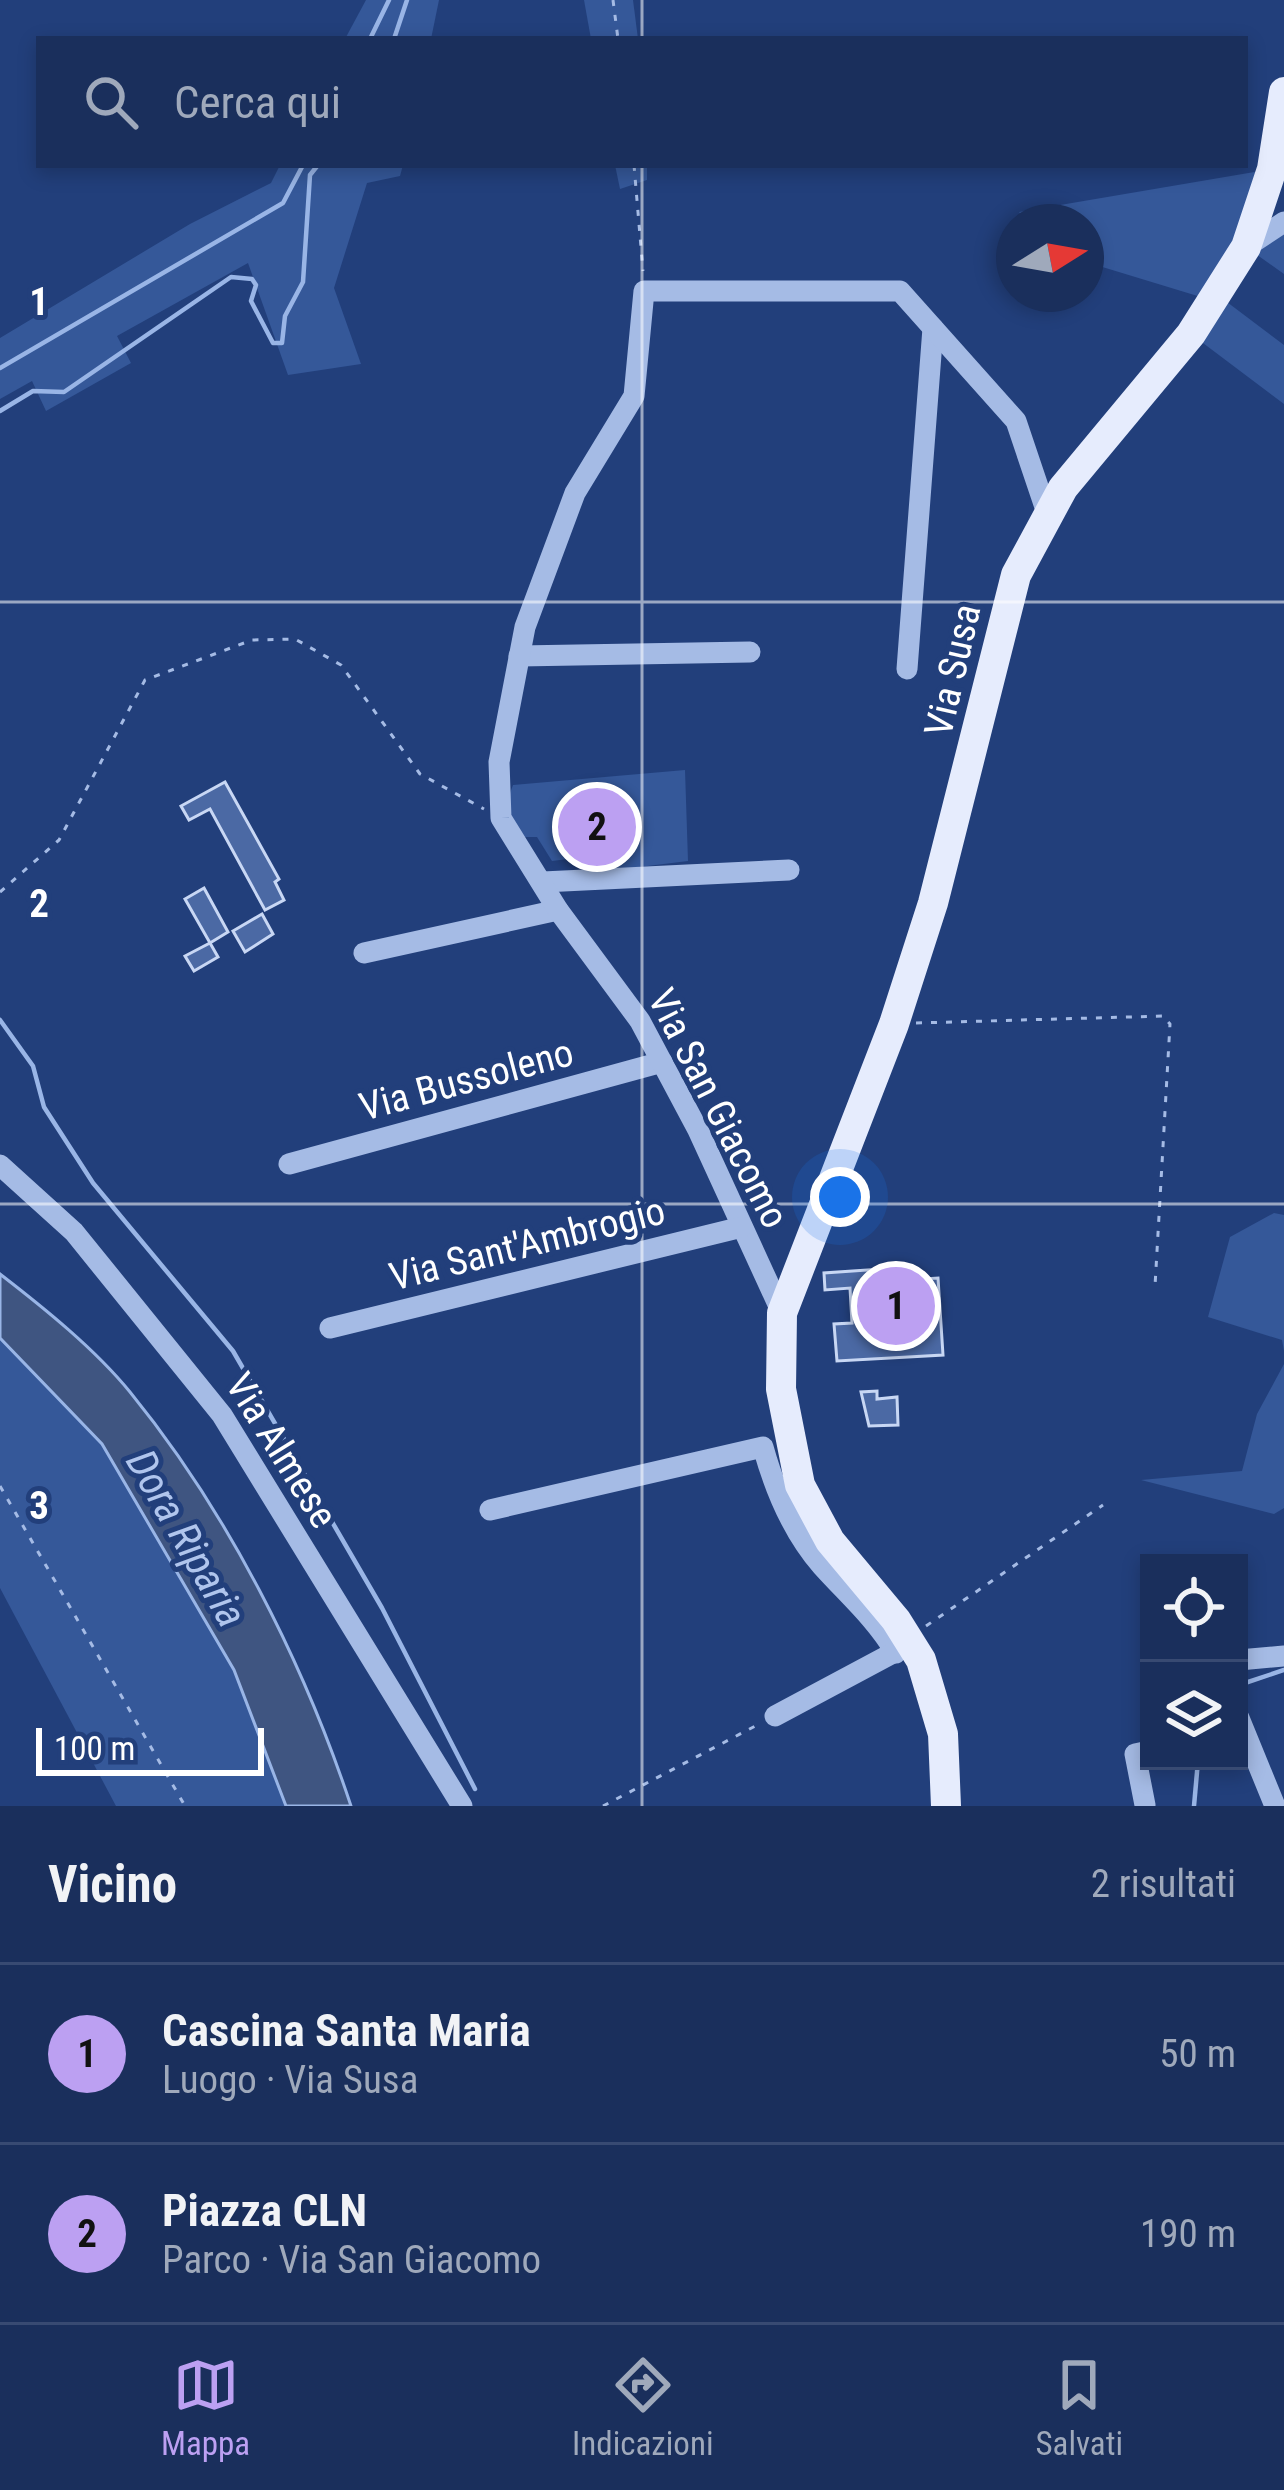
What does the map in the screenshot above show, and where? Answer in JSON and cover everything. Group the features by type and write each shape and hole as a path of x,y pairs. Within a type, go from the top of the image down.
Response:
{"main road":[{"name":"Via Susa","path":"782,1313 894,1024 950,847 1005,610 1047,513 1191,334 1278,194 1284,92"},
{"path":"782,1313 781,1390 800,1486 830,1541 929,1682 943,1734 946,1806"}],"street":[{"path":"1246,247 1284,222"},
{"path":"501,818 499,762 519,656 575,493 634,396 644,291 899,291 1016,421 1047,513"},
{"path":"907,669 933,328"},
{"path":"519,656 750,652"},
{"name":"Via San Giacomo","path":"501,818 558,910 640,1021 782,1313"},
{"path":"543,882 789,869"},
{"path":"364,953 558,910"},
{"name":"Via Bussoleno","path":"289,1164 662,1062"},
{"name":"Via Almese","path":"0,1165 74,1232 222,1415 462,1806"},
{"name":"Via Sant'Ambrogio","path":"330,1328 742,1227"},
{"path":"490,1510 764,1447 786,1514 818,1562 904,1647 775,1716"},
{"path":"1248,1659 1284,1656"},
{"path":"1248,1740 1275,1806"},
{"path":"1140,1753 1136,1754 1144,1805"}],"path":[{"path":"613,0 618,36"},
{"path":"634,168 644,291"},
{"path":"0,892 59,841 145,680 252,640 295,639 341,664 420,774 501,818"},
{"path":"894,1024 1163,1016 1173,1037 1155,1286"},
{"path":"0,1486 185,1806"},
{"path":"904,1647 920,1629 1103,1504"},
{"path":"603,1806 775,1716"}],"shaded area":[{"path":"366,0 439,0 432,36 347,36"},
{"path":"584,0 633,0 638,36 590,36"},
{"path":"278,168 402,168 400,176 367,183 334,288 361,364 288,375 248,263 117,336 131,363 46,411 32,381 0,399 0,338 190,224 271,183"},
{"path":"616,168 647,168 647,180 620,189"},
{"path":"1272,169 1257,219 1284,222 1284,274 1246,247 1219,296 1284,345 1284,404 1191,334 1214,301 1104,267 1104,204 1066,204"},
{"path":"685,770 688,861 615,870 609,854 552,861 537,837 514,837 501,818 513,785"},
{"path":"1274,1213 1284,1215 1284,1351 1282,1340 1208,1317 1230,1237"},
{"path":"0,1338 102,1444 234,1670 286,1806 116,1806 0,1588"},
{"path":"1284,1364 1284,1508 1274,1514 1141,1480 1242,1471 1257,1414"}],"water":[{"name":"Dora Riparia","path":"0,1274 116,1376 199,1486 286,1643 351,1806 286,1806 234,1670 102,1444 0,1338"}],"building":[{"path":"225,782 279,879 275,882 284,900 265,910 210,809 189,820 181,806"},
{"path":"204,888 228,932 210,943 185,899"},
{"path":"262,914 273,934 245,952 233,931"},
{"path":"210,943 218,957 194,971 185,956"},
{"path":"896,1268 895,1276 906,1275 906,1280 938,1278 943,1355 837,1361 834,1324 852,1323 850,1288 825,1290 824,1273"},
{"path":"877,1391 877,1399 897,1397 898,1425 869,1426 861,1392"}],"waterway":[{"path":"371,36 389,0"},
{"path":"395,36 407,0"},
{"path":"0,368 283,203 301,168"},
{"path":"0,411 33,391 64,392 231,277 252,279 256,285 251,301 273,343 282,343 285,316 303,282 310,175 316,168"},
{"path":"0,1020 33,1066 44,1107 93,1183 233,1351 382,1608 475,1789"},
{"path":"1248,1682 1284,1670"},
{"path":"1194,1806 1197,1770"}],"place":[{"name":"Piazza CLN","path":"597,827"},
{"name":"Cascina Santa Maria","path":"896,1306"}]}
